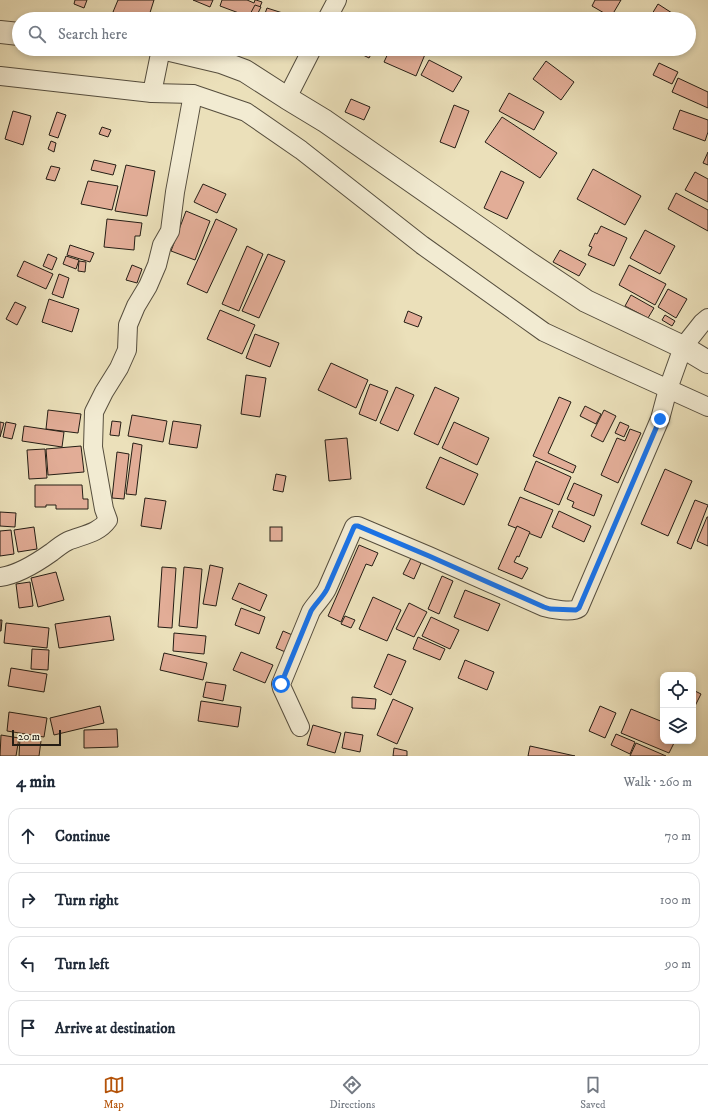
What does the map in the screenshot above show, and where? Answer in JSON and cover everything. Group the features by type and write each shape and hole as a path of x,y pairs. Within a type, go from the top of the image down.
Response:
{"street":[{"path":"331,12 337,0"},
{"path":"0,32 12,33"},
{"path":"152,93 160,56"},
{"path":"196,56 221,62 245,71 325,121 586,301 683,347 708,362"},
{"path":"287,98 308,56"},
{"path":"0,76 152,93 193,94 246,112 301,150 422,245 544,332 708,407"},
{"path":"0,577 7,576 36,563 67,542 93,532 103,526 108,520 104,509 93,447 94,412 121,362 126,350 128,325 136,306 148,286 157,265 162,245 170,231 175,192 193,94"},
{"path":"300,727 281,684 311,611 325,593 355,526 429,556 544,607 576,610 579,608 660,419 668,389 683,347 702,323 708,318"}],"building":[{"path":"75,0 87,0 84,8 74,4"},
{"path":"118,0 154,0 150,12 113,12"},
{"path":"193,0 213,0 210,7"},
{"path":"222,0 247,0 254,3 256,0 262,2 258,12 236,12 220,6"},
{"path":"595,0 621,0 614,12 602,12 592,6"},
{"path":"658,4 670,12 653,12"},
{"path":"255,5 261,7 258,12 251,12"},
{"path":"267,8 280,12 266,12"},
{"path":"387,56 424,56 416,76 384,62"},
{"path":"429,60 462,77 453,92 421,75"},
{"path":"546,61 574,82 561,100 533,79"},
{"path":"659,63 678,72 672,84 653,75"},
{"path":"678,78 708,92 708,108 672,92"},
{"path":"509,93 544,112 534,130 499,111"},
{"path":"351,99 370,107 364,120 345,112"},
{"path":"454,105 469,111 455,148 440,142"},
{"path":"680,110 708,120 708,132 705,141 673,129"},
{"path":"13,111 31,116 23,145 5,139"},
{"path":"57,112 66,115 58,138 49,135"},
{"path":"502,117 557,153 540,178 485,142"},
{"path":"102,127 111,130 108,137 99,134"},
{"path":"51,141 56,143 54,152 48,149"},
{"path":"708,152 708,165 703,163"},
{"path":"94,160 116,165 113,175 91,170"},
{"path":"126,165 155,171 147,216 115,211"},
{"path":"51,166 60,168 55,181 46,179"},
{"path":"593,169 641,196 625,225 577,199"},
{"path":"501,171 524,182 507,219 484,208"},
{"path":"695,172 708,179 708,202 685,190"},
{"path":"88,181 118,186 112,210 81,204"},
{"path":"203,184 226,194 217,213 194,202"},
{"path":"676,193 708,210 708,231 668,209"},
{"path":"186,211 210,221 195,260 171,251"},
{"path":"107,219 142,223 140,236 135,236 134,250 104,247"},
{"path":"216,219 237,229 207,293 187,284"},
{"path":"601,226 627,238 614,266 588,255 592,247 589,246 595,233 597,234"},
{"path":"645,230 675,246 660,274 630,258"},
{"path":"70,245 94,253 90,262 67,255"},
{"path":"247,246 263,254 239,311 222,304"},
{"path":"560,250 586,264 579,276 553,262"},
{"path":"48,254 57,258 52,270 43,266"},
{"path":"268,254 285,261 259,318 242,311"},
{"path":"66,256 79,260 76,269 63,264"},
{"path":"24,261 53,274 46,289 17,276"},
{"path":"79,261 86,262 85,272 78,271"},
{"path":"132,265 142,269 137,283 126,280"},
{"path":"629,265 666,284 655,305 619,285"},
{"path":"59,274 69,278 63,298 52,294"},
{"path":"668,289 687,299 676,318 658,307"},
{"path":"631,295 654,308 648,318 625,306"},
{"path":"49,299 79,309 72,332 42,322"},
{"path":"15,302 26,307 17,325 6,319"},
{"path":"220,310 255,325 242,354 207,339"},
{"path":"408,311 422,317 418,327 404,322"},
{"path":"665,315 675,321 672,326 662,320"},
{"path":"255,334 279,343 270,367 246,358"},
{"path":"331,363 368,380 356,408 318,390"},
{"path":"246,375 266,378 260,417 241,414"},
{"path":"370,384 388,391 376,421 359,414"},
{"path":"396,387 414,395 398,431 380,423"},
{"path":"435,387 459,398 438,445 414,434"},
{"path":"559,397 571,402 548,453 576,466 573,473 533,456"},
{"path":"585,406 601,414 596,424 580,416"},
{"path":"48,410 81,414 78,433 46,429"},
{"path":"604,410 616,416 603,442 591,436"},
{"path":"132,415 167,421 163,442 128,436"},
{"path":"112,421 121,422 119,436 110,435"},
{"path":"173,421 201,425 197,448 169,444"},
{"path":"0,422 4,423 0,437"},
{"path":"6,422 16,424 12,439 3,437"},
{"path":"454,422 489,438 477,465 442,448"},
{"path":"620,422 629,426 624,437 615,433"},
{"path":"24,426 64,432 62,447 22,441"},
{"path":"630,429 641,433 618,483 601,475 617,438 625,441"},
{"path":"347,438 351,479 329,481 325,440"},
{"path":"133,443 142,445 136,495 126,494"},
{"path":"81,446 84,472 48,475 46,449"},
{"path":"45,449 47,478 29,479 27,450"},
{"path":"117,452 129,454 124,499 112,498"},
{"path":"440,457 478,474 464,505 426,488"},
{"path":"536,461 571,477 559,505 524,490"},
{"path":"665,469 692,481 668,536 641,524"},
{"path":"276,474 286,476 283,492 273,490"},
{"path":"574,483 602,495 594,516 572,507 574,502 567,499"},
{"path":"35,485 82,485 83,499 88,499 88,509 56,509 56,505 35,507"},
{"path":"520,497 553,510 541,538 508,525"},
{"path":"145,498 166,501 161,529 141,526"},
{"path":"695,500 708,505 691,549 677,543"},
{"path":"559,511 591,526 584,542 552,527"},
{"path":"0,512 16,513 15,527 0,526"},
{"path":"708,517 708,546 697,541"},
{"path":"517,526 530,532 519,557 517,556 514,562 528,568 522,579 498,569"},
{"path":"34,527 37,549 18,552 14,530"},
{"path":"270,527 282,527 282,541 270,541"},
{"path":"11,530 14,554 0,556 0,531"},
{"path":"359,545 378,553 372,566 366,564 341,622 328,616"},
{"path":"411,558 421,563 414,579 403,574"},
{"path":"210,565 223,568 216,606 203,604"},
{"path":"162,567 176,568 172,628 158,627"},
{"path":"184,567 202,569 197,628 179,626"},
{"path":"56,572 64,600 38,607 31,578"},
{"path":"442,576 453,581 439,614 428,609"},
{"path":"30,582 33,606 19,608 16,584"},
{"path":"239,583 267,595 260,611 232,599"},
{"path":"465,590 500,604 488,631 454,617"},
{"path":"373,597 401,610 387,641 359,629"},
{"path":"409,603 427,612 414,637 396,629"},
{"path":"241,608 265,617 259,634 235,625"},
{"path":"110,616 114,640 59,648 55,624"},
{"path":"345,616 355,620 351,628 341,624"},
{"path":"431,617 459,630 450,649 422,636"},
{"path":"0,620 2,620 1,631 0,631"},
{"path":"6,623 49,628 47,648 4,643"},
{"path":"283,631 297,637 290,654 276,648"},
{"path":"174,633 206,636 204,654 173,651"},
{"path":"418,637 445,649 440,660 413,649"},
{"path":"32,649 49,650 48,670 31,669"},
{"path":"241,652 273,665 265,683 233,670"},
{"path":"164,653 207,663 203,680 160,670"},
{"path":"388,654 406,661 391,695 374,687"},
{"path":"465,660 494,672 487,690 458,678"},
{"path":"11,668 47,674 44,692 8,686"},
{"path":"206,682 226,685 223,701 203,697"},
{"path":"696,692 701,694 696,704"},
{"path":"352,697 376,699 375,709 352,708"},
{"path":"393,699 413,708 397,744 377,735"},
{"path":"201,701 241,707 238,727 198,721"},
{"path":"100,706 104,723 54,735 50,718"},
{"path":"600,706 616,713 605,738 589,731"},
{"path":"631,709 660,721 660,744 674,744 669,753 621,733"},
{"path":"9,712 47,718 44,737 7,731"},
{"path":"313,725 341,733 335,753 307,745"},
{"path":"117,729 118,747 84,748 84,730"},
{"path":"345,732 363,735 360,752 342,748"},
{"path":"616,734 635,742 630,754 611,745"},
{"path":"1,735 19,738 16,756 0,756"},
{"path":"20,738 41,741 39,756 19,756"},
{"path":"636,743 666,756 630,756"},
{"path":"530,746 575,756 528,756"},
{"path":"394,748 407,751 407,756 393,756"}],"route":[{"path":"281,684 311,611 325,593 355,526 429,556 544,607 572,611 579,608 660,419"}]}
